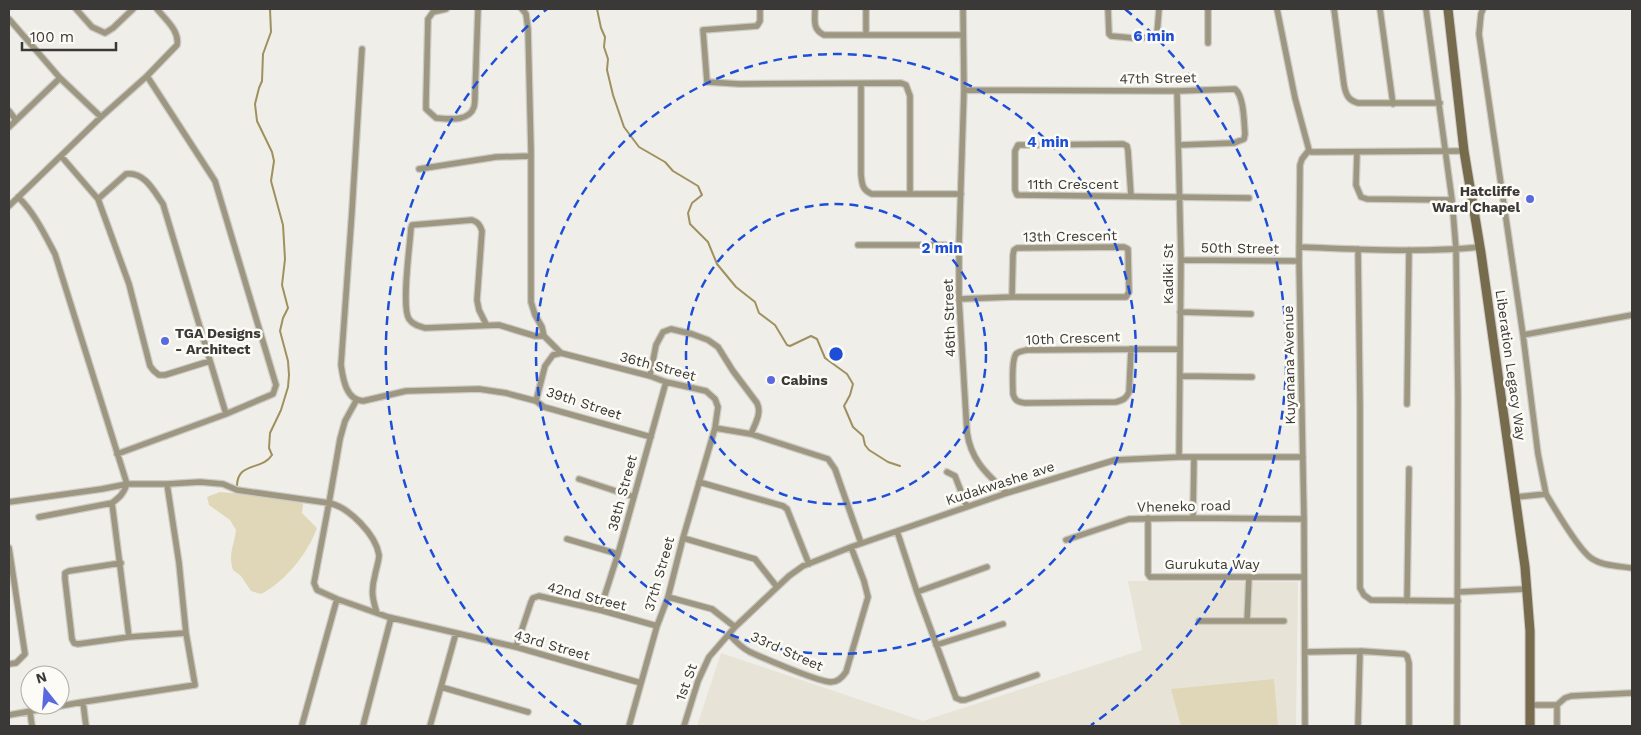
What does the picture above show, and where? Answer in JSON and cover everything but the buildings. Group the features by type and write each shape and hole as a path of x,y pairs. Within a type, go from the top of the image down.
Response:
{"main road":[{"name":"Liberation Legacy Way","path":"1448,9 1464,151 1480,247 1527,589 1530,631 1530,726"}],"street":[{"path":"76,9 92,27 105,33 133,9"},
{"path":"9,206 101,117 147,76 177,45 178,40 172,26 157,9"},
{"path":"446,9 433,12 428,19 426,109 436,118 448,119 461,118 468,115 474,108 478,9"},
{"path":"522,9 526,14 528,29 531,151 531,302 534,315 542,327 544,336 561,353"},
{"path":"760,9 760,21 757,26 703,30 707,82 740,84 901,83 906,85 910,96 910,193"},
{"path":"815,9 815,27 818,32 824,35 962,35"},
{"path":"866,9 866,35"},
{"name":"46th Street","path":"963,9 964,90 959,299 967,432 973,455 987,474 1007,493"},
{"path":"1108,9 1108,34 1111,36 1133,38 1155,37 1157,34 1159,9"},
{"path":"1208,9 1208,43"},
{"path":"1277,9 1295,98 1311,152 1464,151"},
{"path":"1334,9 1347,97 1358,103 1440,103"},
{"path":"1380,9 1393,104"},
{"path":"1426,9 1440,103 1456,249 1458,398 1457,726"},
{"path":"1483,9 1479,34 1523,335 1538,454 1546,494 1570,532 1590,558 1600,562 1632,568"},
{"path":"9,20 60,78 101,117"},
{"path":"362,49 341,365 343,380 356,401 406,391 479,389 506,393 536,401"},
{"path":"117,454 226,414 273,394 276,385 215,181 147,76"},
{"path":"9,127 60,78"},
{"path":"861,84 861,174 863,187 866,192 872,194 961,194"},
{"name":"47th Street","path":"964,90 1177,91 1235,88 1240,94 1241,99 1244,139 1234,143 1179,145"},
{"name":"Kadiki St","path":"1177,91 1181,260 1179,457"},
{"path":"9,111 16,120"},
{"name":"11th Crescent","path":"1130,196 1128,151 1127,146 1123,144 1022,145 1018,146 1014,151 1014,190 1016,196 1249,198"},
{"name":"Kuyanana Avenue","path":"1305,726 1304,519 1299,247 1300,165 1309,150"},
{"path":"1357,152 1356,184 1361,197 1367,199 1452,200"},
{"path":"61,156 98,200 128,284 150,366 159,375 165,375 210,360"},
{"path":"419,169 496,157 530,156"},
{"path":"98,200 126,174 131,173 139,175 152,187 163,204 226,414"},
{"path":"18,197 55,254 127,484 124,492 112,503 39,517"},
{"path":"486,324 479,310 477,300 482,231 480,226 476,221 472,220 412,225 406,299 408,318 416,326 425,328 486,324 499,325 535,336 544,336"},
{"path":"858,245 959,245"},
{"path":"1299,247 1409,250 1480,247"},
{"name":"13th Crescent","path":"959,299 1012,296 1126,297 1129,292 1128,248 1017,248 1014,250 1013,255 1012,296"},
{"path":"1358,249 1360,588 1364,595 1371,600 1458,601"},
{"path":"1407,404 1409,250"},
{"name":"50th Street","path":"1181,260 1299,261"},
{"path":"1180,312 1252,314"},
{"path":"1523,335 1632,315"},
{"path":"650,376 656,345 663,332 671,329 708,340 718,346 733,371 757,403 759,414 751,434"},
{"name":"10th Crescent","path":"1130,349 1129,392 1126,398 1121,401 1018,402 1015,400 1013,394 1014,360 1021,351 1130,349 1179,349"},
{"name":"36th Street","path":"561,353 706,391 715,398 718,406 714,428"},
{"name":"39th Street","path":"561,353 553,355 545,366 536,401 544,407 650,437"},
{"path":"1180,376 1252,376"},
{"name":"38th Street","path":"600,610 618,554 666,382"},
{"name":"43rd Street","path":"356,401 345,421 340,439 314,583 317,590 391,618 516,647 641,683"},
{"path":"714,428 751,434 828,459 835,469 861,543"},
{"name":"37th Street","path":"629,726 657,626 668,597 714,428"},
{"name":"Kudakwashe ave","path":"735,627 777,587 797,570 809,564 851,546 967,506 1115,460 1179,457 1303,457"},
{"path":"1193,518 1194,457"},
{"path":"1408,601 1409,469"},
{"path":"947,472 955,476 967,506"},
{"path":"578,479 634,497"},
{"path":"9,502 127,484 200,482 222,484 237,490 335,504 359,521 376,547 379,557 371,595 377,613"},
{"path":"699,482 783,506 787,510 809,564"},
{"path":"70,704 195,685 186,633 179,563 167,484"},
{"path":"1516,498 1546,494"},
{"path":"112,503 129,637"},
{"name":"Vheneko road","path":"1066,540 1120,521 1148,518 1304,519"},
{"name":"Gurukuta Way","path":"1148,518 1148,574 1150,577 1304,576"},
{"path":"897,531 956,698 965,700 1038,675"},
{"path":"683,538 755,559 777,587"},
{"path":"567,539 618,554"},
{"name":"33rd Street","path":"729,634 749,651 823,681 838,681 846,672 868,597 851,546"},
{"path":"9,548 25,654 16,663 9,664"},
{"path":"121,563 65,573 74,643 186,633"},
{"path":"917,592 987,567"},
{"path":"1247,621 1250,577"},
{"path":"1458,592 1527,589"},
{"name":"42nd Street","path":"516,647 529,606 533,598 539,596 657,626"},
{"name":"33rd Street","path":"668,597 712,610 735,627"},
{"path":"302,725 337,599"},
{"path":"363,726 391,618"},
{"path":"1200,621 1284,621"},
{"path":"936,644 1003,624"},
{"name":"1st St","path":"684,726 705,664 735,627"},
{"path":"430,726 456,633"},
{"path":"1305,652 1360,651 1404,654 1407,656 1409,663 1408,726"},
{"path":"1358,726 1360,651"},
{"path":"441,687 528,712"},
{"path":"1530,704 1557,704 1571,696 1632,693"},
{"path":"83,702 86,726"},
{"path":"1557,704 1557,726"}],"shaded area":[{"path":"220,492 299,499 303,504 302,513 317,528 308,547 295,566 279,582 261,594 251,591 241,576 233,570 231,555 236,530 230,520 209,505 207,497"},
{"path":"1128,581 1298,582 1296,726 697,726 721,653 923,721 1142,650"},
{"path":"1274,679 1278,726 1181,726 1171,689"}],"waterway":[{"path":"237,488 238,479 245,470 268,460 272,455 269,448 270,433 281,410 288,387 289,375 288,361 280,331 288,308 282,285 285,259 283,225 271,181 274,161 272,152 257,121 255,104 262,81 263,54 271,32 270,9"},
{"path":"597,9 605,37 604,47 608,59 607,70 624,127 639,147 665,162 673,171 698,186 702,195 692,203 688,213 690,224 708,242 717,264 736,287 755,302 759,313 775,325 787,345 790,346 811,336 817,339 825,358 847,374 853,384 844,406 853,427 863,436 865,445 869,450 888,462 900,466"}],"place":[{"name":"Hatcliffe Ward Chapel","path":"1530,199"},
{"name":"TGA Designs - Architect","path":"165,341"},
{"name":"Cabins","path":"771,380"}]}
